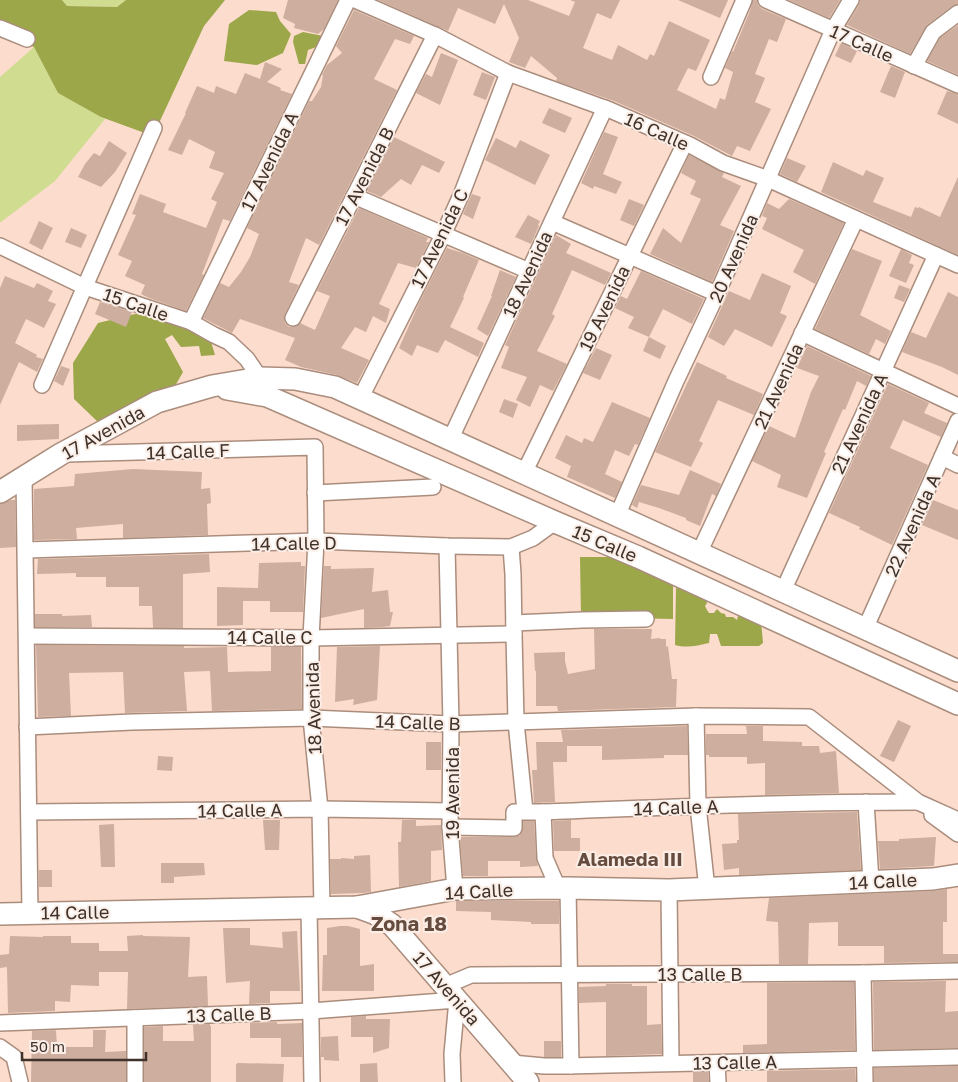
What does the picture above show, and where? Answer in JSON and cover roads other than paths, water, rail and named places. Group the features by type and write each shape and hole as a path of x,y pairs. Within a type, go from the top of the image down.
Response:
{"street":[{"name":"17 Avenida A","path":"191,322 348,0"},
{"name":"16 Calle","path":"356,0 436,35 508,73 605,108 685,143 723,163 768,179 958,266"},
{"path":"711,77 744,0"},
{"name":"17 Calle","path":"766,0 958,85"},
{"name":"20 Avenida","path":"617,516 676,381 718,294 833,30 851,0"},
{"path":"914,66 933,32 958,13"},
{"path":"0,28 27,39"},
{"name":"17 Avenida B","path":"293,318 436,35"},
{"name":"17 Avenida C","path":"360,398 443,235 462,193 508,73"},
{"name":"18 Avenida","path":"450,440 605,108"},
{"path":"42,385 154,128"},
{"name":"19 Avenida","path":"524,473 685,143"},
{"path":"354,196 529,271"},
{"name":"21 Avenida","path":"699,553 856,219"},
{"path":"552,222 718,294"},
{"name":"15 Calle","path":"2,251 85,287 191,322 230,342 247,359 264,387 555,522 638,557 958,704"},
{"name":"21 Avenida A","path":"783,591 936,255"},
{"path":"802,333 958,406"},
{"name":"15 Calle","path":"264,387 295,379 335,387 865,629 957,669"},
{"name":"17 Avenida","path":"0,492 62,454 157,402 212,386 264,387"},
{"name":"22 Avenida A","path":"865,629 958,421"},
{"name":"18 Avenida","path":"312,1082 311,1011 320,809 310,718 310,638 316,541 315,448"},
{"name":"14 Calle F","path":"62,454 315,448"},
{"path":"942,457 958,465"},
{"path":"24,477 30,913"},
{"path":"315,493 432,487"},
{"name":"14 Calle D","path":"26,550 316,541 511,547 533,538 555,522"},
{"name":"19 Avenida","path":"447,546 451,724 450,827 455,889"},
{"path":"450,827 514,828 514,812 525,811 516,722 511,547"},
{"name":"14 Calle C","path":"27,636 310,638 449,634 582,620 646,619"},
{"path":"696,716 698,806 706,889"},
{"name":"14 Calle B","path":"28,727 132,722 310,718 451,724 696,716 809,717"},
{"name":"14 Calle A","path":"809,717 918,802 958,820"},
{"path":"866,802 870,881"},
{"path":"918,802 958,834"},
{"name":"14 Calle A","path":"525,811 918,802"},
{"name":"14 Calle A","path":"29,812 320,809 451,810"},
{"path":"542,812 545,858 563,888 569,975 571,1066"},
{"name":"14 Calle","path":"0,914 357,907 455,889 706,889 933,879 958,875"},
{"path":"669,890 671,1063"},
{"name":"17 Avenida","path":"357,907 376,914 392,925 528,1082"},
{"name":"13 Calle B","path":"0,1023 311,1011 451,993 471,975 958,971"},
{"path":"863,973 865,1082"},
{"path":"451,993 453,1082"},
{"path":"134,1018 135,1082"},
{"path":"0,1047 14,1057 20,1082"},
{"name":"13 Calle A","path":"512,1063 571,1066 958,1057"},
{"path":"717,1062 718,1082"}],"district":[{"name":"Alameda III","path":"630,858"},
{"name":"Zona 18","path":"409,923"}]}
